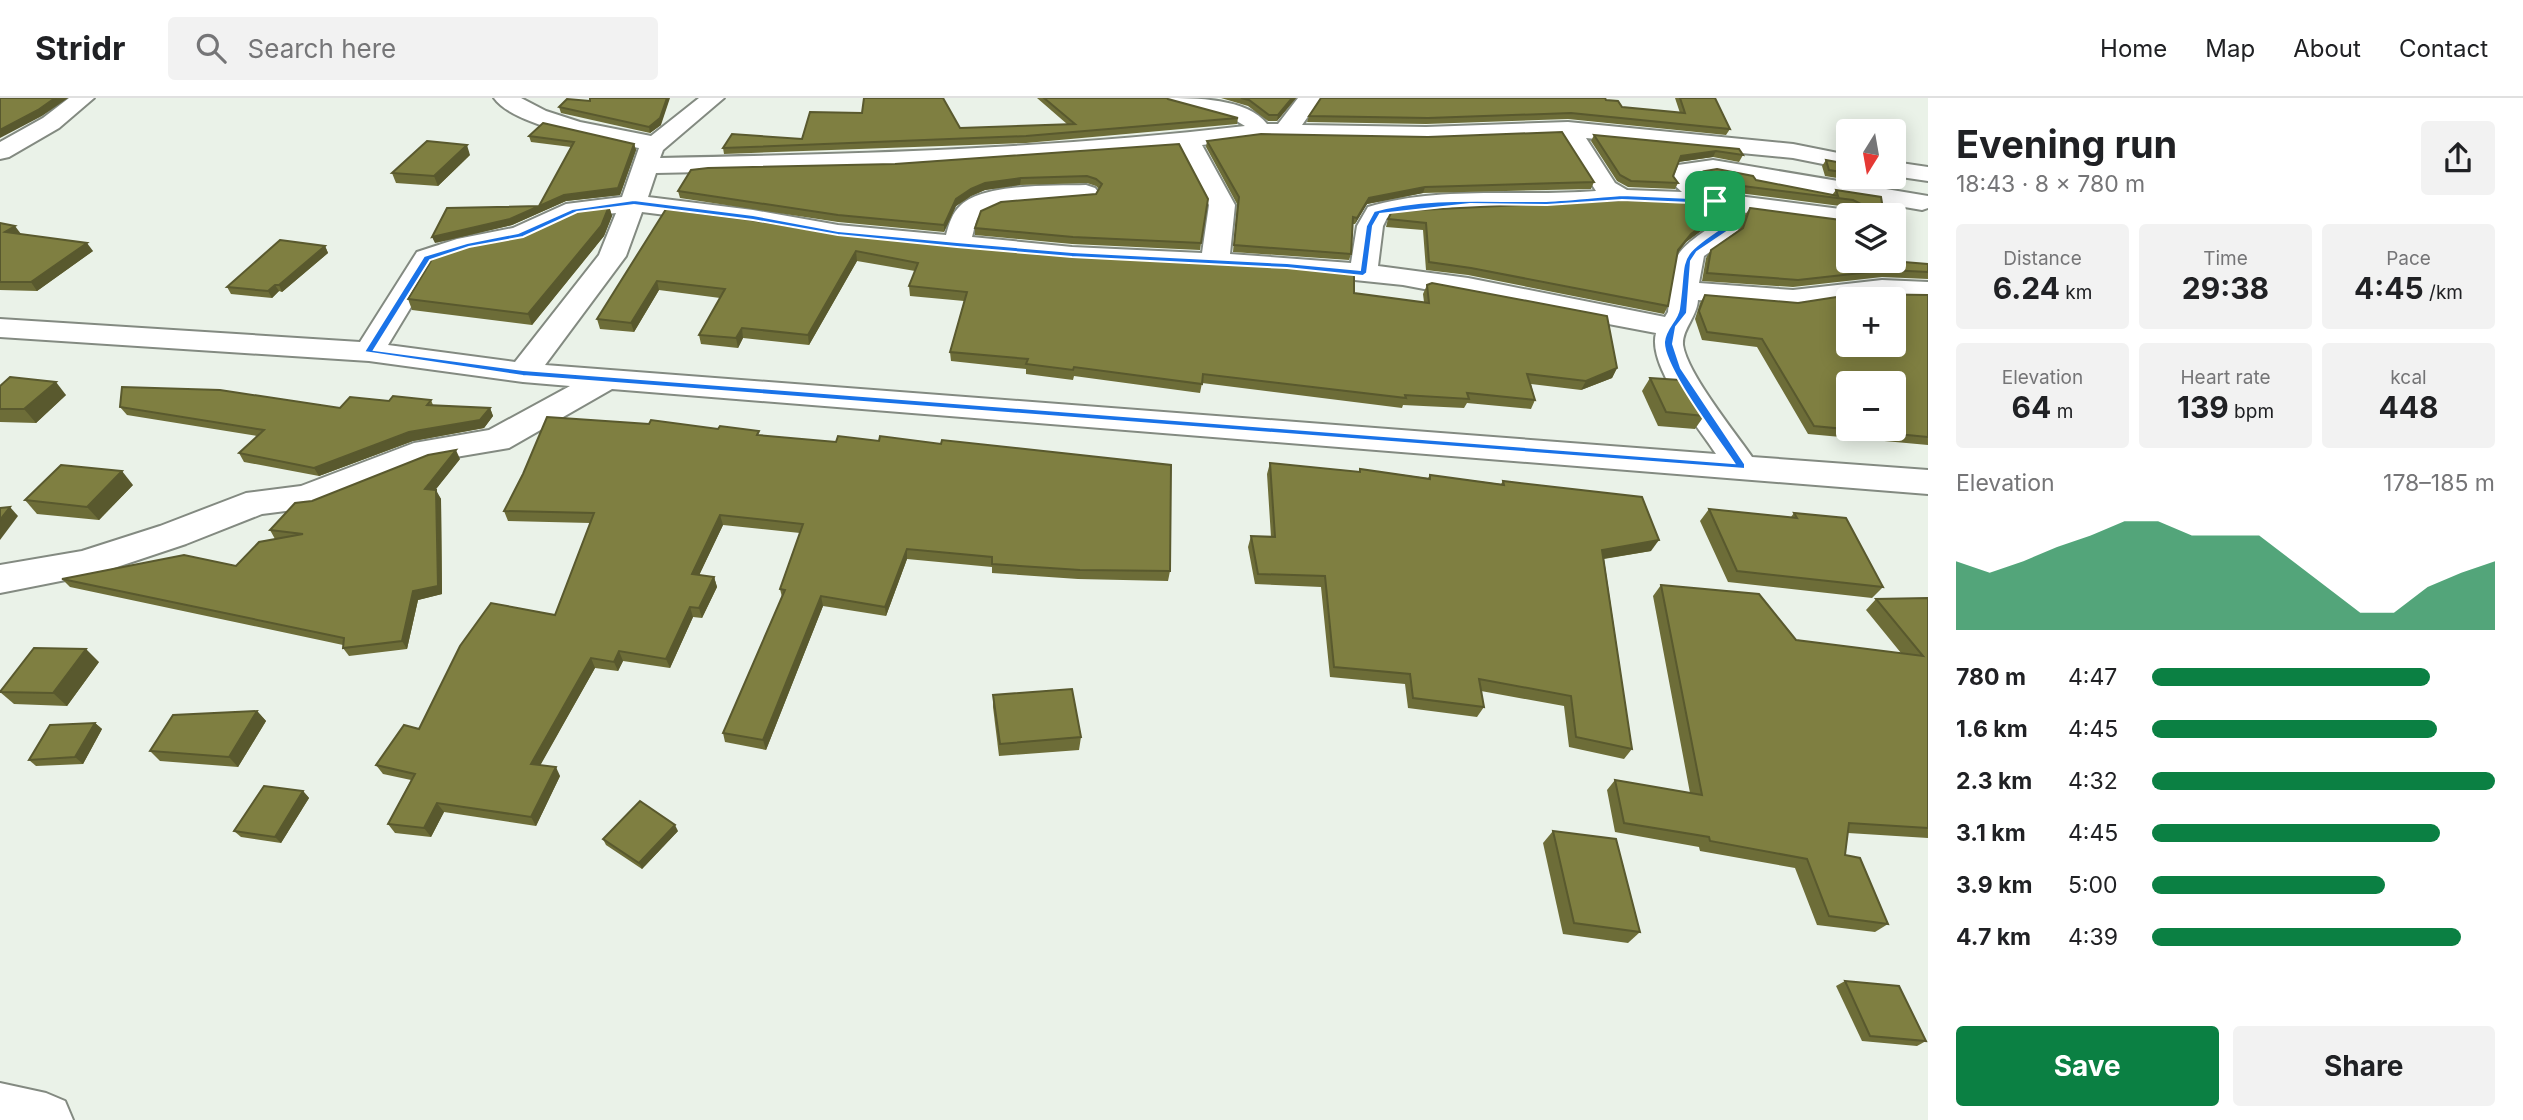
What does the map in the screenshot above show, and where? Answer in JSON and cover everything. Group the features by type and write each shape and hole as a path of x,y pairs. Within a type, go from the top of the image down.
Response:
{"street":[{"path":"0,152 51,123 83,98"},
{"path":"505,98 525,111 562,125 647,142 649,156 634,202 611,256 523,373"},
{"path":"649,156 713,98"},
{"path":"1176,98 1243,115 1253,121 1260,131"},
{"path":"1285,131 1310,98"},
{"path":"649,156 895,160 1187,140 1260,131 1426,134 1568,129 1793,151 1836,160"},
{"path":"1568,129 1606,188 1622,197"},
{"path":"1187,140 1222,205 1215,261"},
{"path":"1793,151 1782,166 1797,182"},
{"path":"1741,467 1676,368 1668,344 1672,327 1683,313 1687,261 1693,251 1728,227 1730,216 1715,201 1685,183 1687,170 1713,167 1922,202"},
{"path":"1906,171 1928,174"},
{"path":"1747,172 1767,206"},
{"path":"957,244 968,211 980,203 999,199 1086,193"},
{"path":"1363,273 1370,226 1377,213 1393,208 1470,202 1547,203 1622,197 1715,201 1836,216"},
{"path":"369,352 427,258 467,245 520,235 575,210 634,202 838,233 1072,255 1215,261 1363,273 1468,287 1672,327"},
{"path":"1684,290 1793,299 1882,289 1928,291"},
{"path":"0,328 369,352 523,373 1928,482"},
{"path":"0,579 83,564 173,536 258,502 305,498 426,451 497,440 607,379"},
{"path":"0,1110 46,1120"}],"building":[{"path":"0,98 55,98 0,130"},
{"path":"590,98 667,98 660,118 649,127 559,107 567,99 590,101"},
{"path":"864,98 943,98 960,128 1075,124 1044,98 1167,98 1238,118 1026,136 723,148 732,134 802,139 810,112 862,113"},
{"path":"1241,98 1292,98 1278,115 1269,115 1249,100"},
{"path":"1321,98 1605,98 1618,101 1622,107 1685,113 1680,98 1715,98 1730,129 1571,113 1428,118 1309,116"},
{"path":"543,123 634,144 618,188 564,195 510,219 432,237 447,208 539,206 574,142 529,136"},
{"path":"1562,132 1594,182 1425,187 1369,198 1357,218 1353,217 1351,254 1234,245 1239,197 1207,141 1261,134 1428,137"},
{"path":"1594,135 1739,149 1743,155 1716,151 1681,156 1673,176 1678,183 1631,181 1620,175"},
{"path":"427,141 467,145 434,176 392,173"},
{"path":"1179,144 1208,199 1201,243 1073,237 975,228 981,211 1001,202 1096,194 1102,184 1087,176 1021,178 985,183 956,199 944,225 838,215 678,191 691,170 708,168 895,164"},
{"path":"1826,160 1836,162 1836,171 1829,170"},
{"path":"1717,169 1753,176 1756,180 1838,196 1836,190 1881,197 1882,203 1859,203 1853,200 1727,184 1705,171"},
{"path":"1626,200 1711,203 1718,210 1717,215 1691,234 1678,250 1668,306 1429,262 1426,223 1388,219 1391,213 1399,211"},
{"path":"609,206 601,226 528,314 408,299 434,256 470,244 527,233 579,209"},
{"path":"1750,208 1836,219 1836,273 1861,273 1798,280 1707,273 1711,250 1743,228"},
{"path":"666,209 837,234 1073,256 1289,266 1354,273 1354,293 1429,303 1427,285 1432,283 1607,316 1617,368 1586,381 1527,374 1535,400 1467,393 1469,399 1405,395 1406,398 1203,374 1202,384 1074,367 1073,370 1026,364 1028,359 950,352 967,292 909,286 918,263 856,251 808,335 742,328 736,338 699,335 725,289 657,281 631,323 597,319"},
{"path":"0,223 15,226 5,232 87,243 31,282 0,282"},
{"path":"280,240 325,246 279,285 268,291 227,287"},
{"path":"1906,262 1928,264 1928,272 1906,271"},
{"path":"1705,295 1798,303 1836,297 1836,357 1906,357 1906,295 1928,295 1928,437 1906,435 1906,371 1836,371 1836,428 1814,426 1762,339 1707,332 1699,311"},
{"path":"10,377 56,382 24,409 0,409 0,386"},
{"path":"1650,378 1680,380 1704,416 1666,412"},
{"path":"122,387 220,390 340,408 350,397 389,401 393,396 431,400 427,405 490,408 480,420 409,432 314,468 239,453 264,430 120,407"},
{"path":"547,417 649,424 651,420 718,429 720,426 759,431 757,435 836,442 838,436 879,441 880,436 941,444 942,440 1171,465 1170,571 1080,570 992,564 992,557 907,549 885,607 821,596 763,740 723,733 785,590 780,589 803,524 720,515 692,574 714,577 699,608 690,607 666,659 619,651 614,662 591,658 531,764 556,767 531,817 437,803 424,828 388,824 415,774 376,765 404,725 419,729 460,646 491,603 555,615 594,513 504,511"},
{"path":"456,450 425,489 436,490 438,586 413,591 402,641 343,648 344,638 62,579 184,555 236,566 259,542 303,534 270,530 295,503 312,501 428,455"},
{"path":"1270,463 1360,472 1360,469 1430,479 1430,475 1504,485 1503,481 1642,497 1659,540 1602,550 1632,749 1576,737 1571,696 1479,679 1484,707 1413,698 1410,674 1334,667 1325,576 1258,574 1251,536 1275,537"},
{"path":"61,465 122,471 87,507 25,500"},
{"path":"10,507 0,520 0,508"},
{"path":"1709,509 1797,518 1794,513 1846,518 1883,587 1737,571"},
{"path":"1661,585 1759,594 1796,640 1923,656 1876,599 1928,598 1928,828 1849,823 1845,855 1860,858 1888,924 1829,916 1807,859 1710,841 1709,837 1624,823 1615,780 1702,795"},
{"path":"34,648 86,649 53,693 0,692"},
{"path":"1072,689 1081,737 1000,744 993,695"},
{"path":"257,711 229,757 150,751 173,715"},
{"path":"95,723 75,757 29,760 50,725"},
{"path":"264,786 303,791 275,837 234,831"},
{"path":"640,801 675,825 639,863 603,839"},
{"path":"1553,831 1616,839 1640,932 1574,923"},
{"path":"1845,981 1899,986 1926,1041 1870,1036"}],"route":[{"path":"1622,197 1715,201 1730,216 1728,227 1693,251 1687,261 1683,313 1672,327 1668,344 1676,368 1741,467 523,373 369,352 427,258 467,245 520,235 575,210 634,202 838,233 1072,255 1287,265 1363,273 1370,226 1377,213 1393,208 1497,201 1547,203 1622,197"}]}
